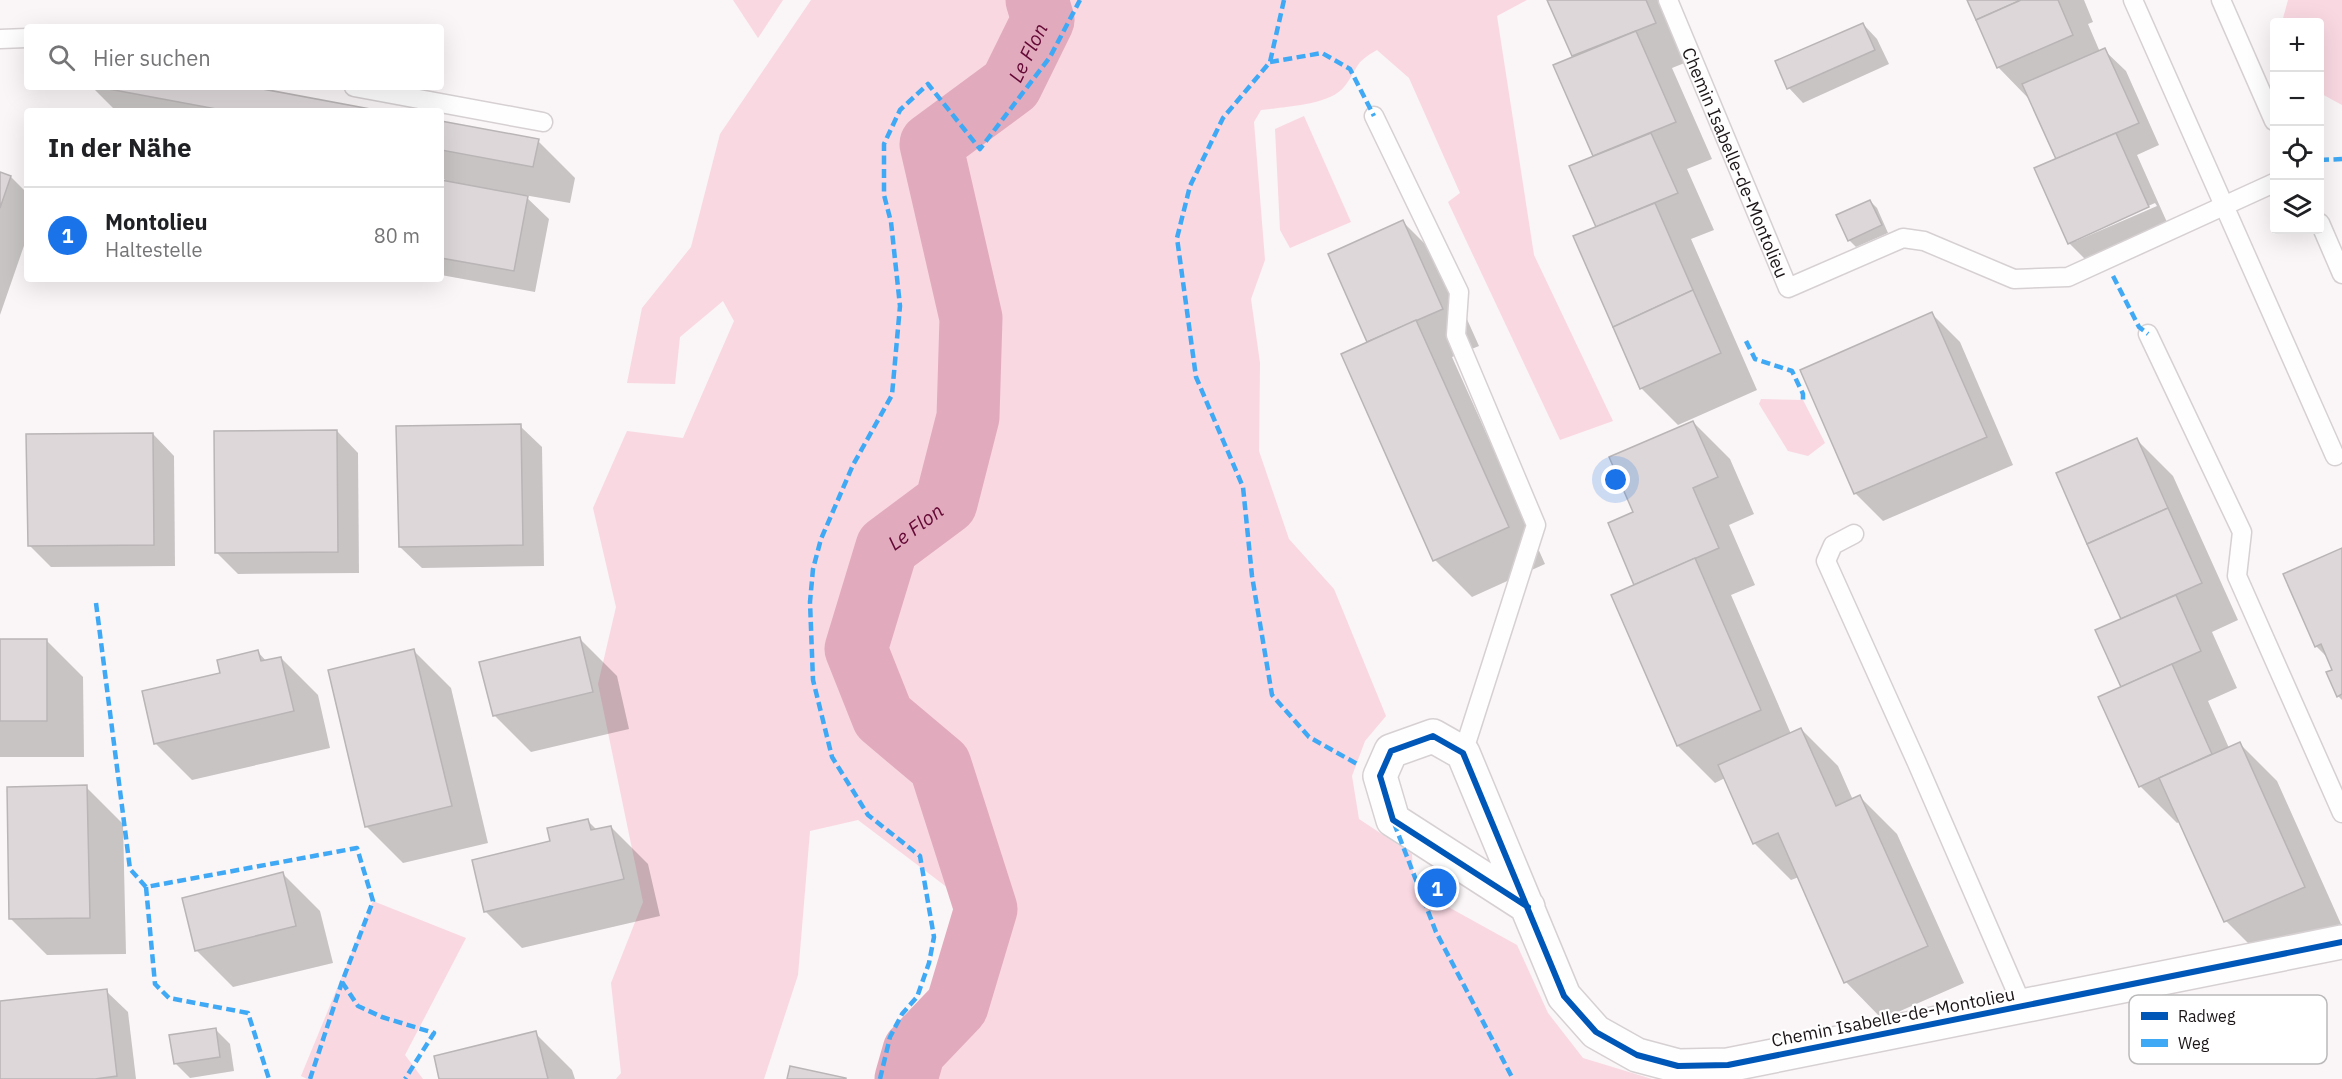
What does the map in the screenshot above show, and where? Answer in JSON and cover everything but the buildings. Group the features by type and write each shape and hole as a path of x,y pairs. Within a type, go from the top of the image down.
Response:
{"street":[{"path":"1463,753 1432,736 1391,751 1380,776 1393,820 1528,907"},
{"name":"Chemin Isabelle-de-Montolieu","path":"1463,753 1564,996 1596,1032 1637,1055 1678,1066 1728,1065 2342,942"}],"lane":[{"name":"Chemin Isabelle-de-Montolieu","path":"1668,0 1788,288 1903,238 1924,241 2014,279 2068,277 2270,185"},
{"path":"2133,0 2335,456"},
{"path":"2221,0 2270,112"},
{"path":"0,39 24,38"},
{"path":"370,90 543,122"},
{"path":"1374,116 1459,292 1456,335 1536,525 1463,753"},
{"path":"2324,233 2342,274"},
{"path":"2148,334 2242,532 2237,576 2342,813"},
{"name":"Chemin Isabelle-de-Montolieu","path":"1854,534 1833,545 1827,561 2023,1007"}],"shaded area":[{"path":"733,0 783,0 758,38"},
{"path":"811,0 1527,0 1497,16 1534,255 1613,421 1560,440 1448,202 1460,193 1409,78 1377,50 1360,63 1344,87 1337,93 1306,104 1261,110 1254,122 1265,260 1251,299 1260,363 1259,451 1289,539 1334,589 1386,716 1365,741 1352,776 1359,819 1412,854 1414,888 1517,945 1548,1013 1583,1058 1652,1079 928,1079 970,956 948,888 858,820 810,831 798,975 764,1079 616,1079 621,1073 611,983 643,902 598,684 616,607 593,508 627,431 683,438 734,321 723,301 680,337 675,384 627,383 642,308 691,247 720,134"},
{"path":"2288,0 2342,0 2342,105 2324,95 2324,18 2283,18"},
{"path":"1304,116 1351,222 1290,248 1280,230 1275,129"},
{"path":"1761,399 1803,400 1825,443 1808,456 1788,451 1759,404"},
{"path":"373,901 466,938 405,1055 423,1079 307,1079 301,1076"}],"waterway":[{"name":"Le Flon","path":"906,1079 914,1051 957,1006 986,909 940,765 883,717 856,649 887,547 946,503 968,417 971,318 931,144 1011,85 1043,20 1037,0"}],"marked path":[{"path":"880,1079 890,1037 902,1014 917,997 929,963 934,937 920,856 868,815 832,757 813,680 810,602 813,569 821,539 853,465 892,395 900,306 891,222 884,195 884,144 900,110 928,84 980,149 1050,57 1080,0"},
{"path":"1284,0 1270,62 1223,118 1190,186 1177,238 1196,377 1243,487 1252,576 1272,695 1309,737 1359,765"},
{"path":"1270,62 1322,53 1350,69 1374,116"},
{"path":"2324,160 2342,159"},
{"path":"2113,276 2139,327 2148,334"},
{"path":"1746,341 1755,359 1792,371 1803,394 1803,400"},
{"path":"96,603 130,869 146,887 357,848 373,901 342,982 310,1079"},
{"path":"1394,823 1436,932 1513,1079"},
{"path":"146,887 155,984 169,998 248,1013 269,1079"},
{"path":"342,982 358,1006 382,1017 434,1033 405,1079"}],"cycle path":[{"path":"1528,907 1393,820 1380,776 1391,751 1433,736 1463,753 1564,996 1596,1032 1637,1055 1678,1066 1728,1065 2342,942"}],"place":[{"name":"Montolieu","path":"1437,888"}]}
